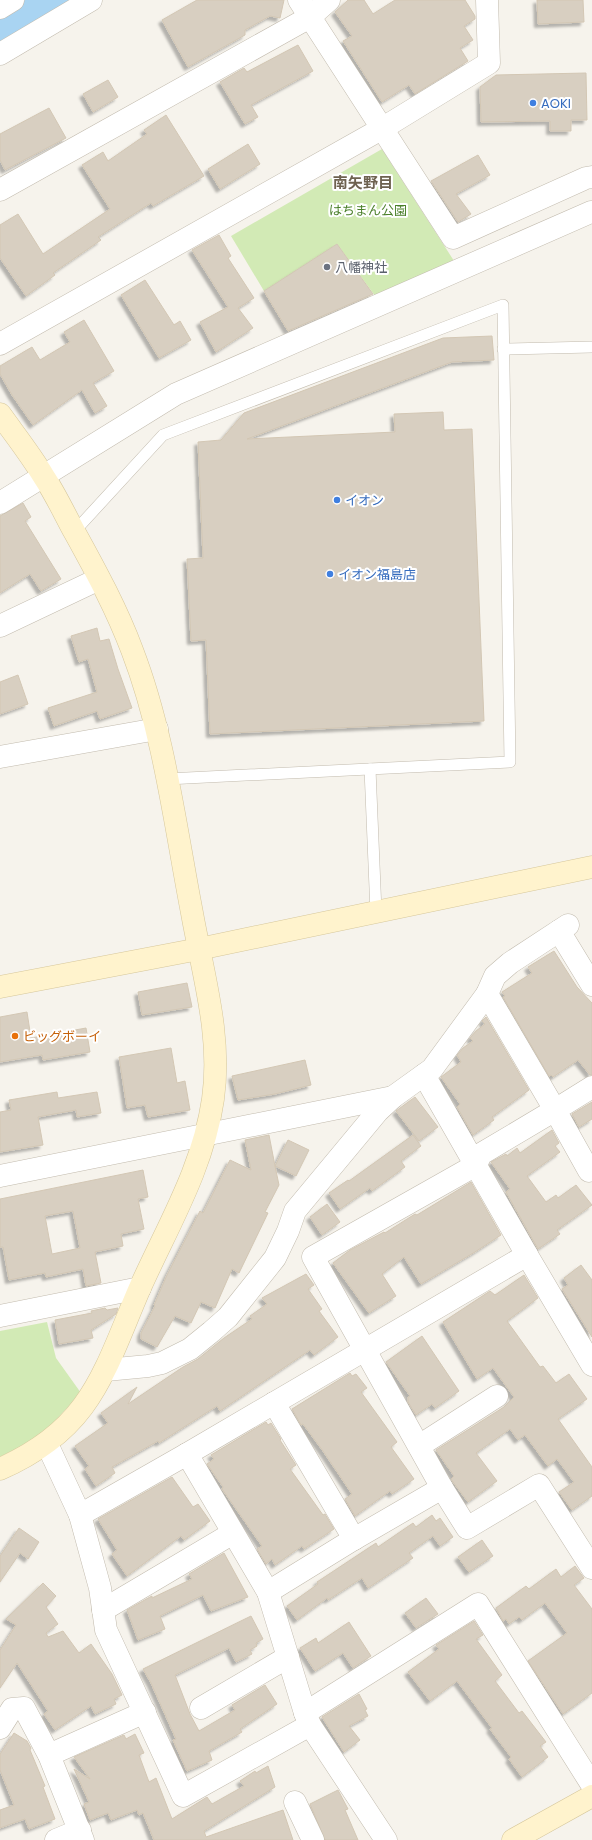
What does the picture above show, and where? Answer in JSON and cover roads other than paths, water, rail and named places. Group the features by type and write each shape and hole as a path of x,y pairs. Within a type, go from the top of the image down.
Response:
{"street":[{"path":"0,8 13,0"},
{"path":"0,54 91,0"},
{"path":"0,190 304,8 329,0"},
{"path":"0,344 383,128 489,63 487,0"},
{"path":"304,8 453,238 586,178 592,177"},
{"path":"0,503 176,394 591,212"},
{"path":"0,414 44,477 99,578 132,650 157,729 198,949 211,1003 217,1070 207,1134 189,1186 140,1288 106,1370 82,1409 66,1428 47,1444 18,1461 0,1469"},
{"path":"0,626 99,578"},
{"path":"0,757 157,729"},
{"path":"0,987 198,949 592,867"},
{"path":"106,1370 148,1366 162,1363 190,1349 228,1317 275,1258 286,1236 295,1211 378,1111 393,1097 432,1069 487,994 495,976 563,928 592,985"},
{"path":"487,994 589,1171 592,1170"},
{"path":"424,1075 527,1255 591,1362"},
{"path":"313,1258 476,1165 481,1154 592,1088"},
{"path":"0,1176 393,1097"},
{"path":"286,1236 302,1247 313,1258 442,1488 467,1528 539,1485 592,1568"},
{"path":"80,1515 527,1255"},
{"path":"0,1316 140,1288"},
{"path":"419,1446 497,1396"},
{"path":"274,1403 354,1539"},
{"path":"47,1444 80,1515 100,1588 106,1630 183,1796 307,1719 478,1604 592,1785"},
{"path":"187,1454 268,1592 307,1719 386,1840"},
{"path":"268,1592 354,1539 442,1488"},
{"path":"103,1610 233,1533"},
{"path":"201,1708 288,1657"},
{"path":"0,1728 12,1710 24,1708 49,1755 82,1835 56,1840"},
{"path":"49,1755 145,1712"},
{"path":"513,1840 592,1796"},
{"path":"295,1802 313,1840"}],"lane":[{"path":"74,532 163,435 503,305 510,762 166,779"},
{"path":"503,349 592,347"},
{"path":"370,769 376,912"}],"waterway":[{"path":"0,33 59,0"}],"place":[{"name":"AOKI","path":"533,103"},
{"name":"八幡神社","path":"327,267"},
{"name":"イオン","path":"337,500"},
{"name":"イオン福島店","path":"330,574"},
{"name":"ビッグボーイ","path":"15,1036"}],"district":[{"name":"南矢野目","path":"363,182"}],"park label":[{"name":"はちまん公園","path":"368,210"}]}
